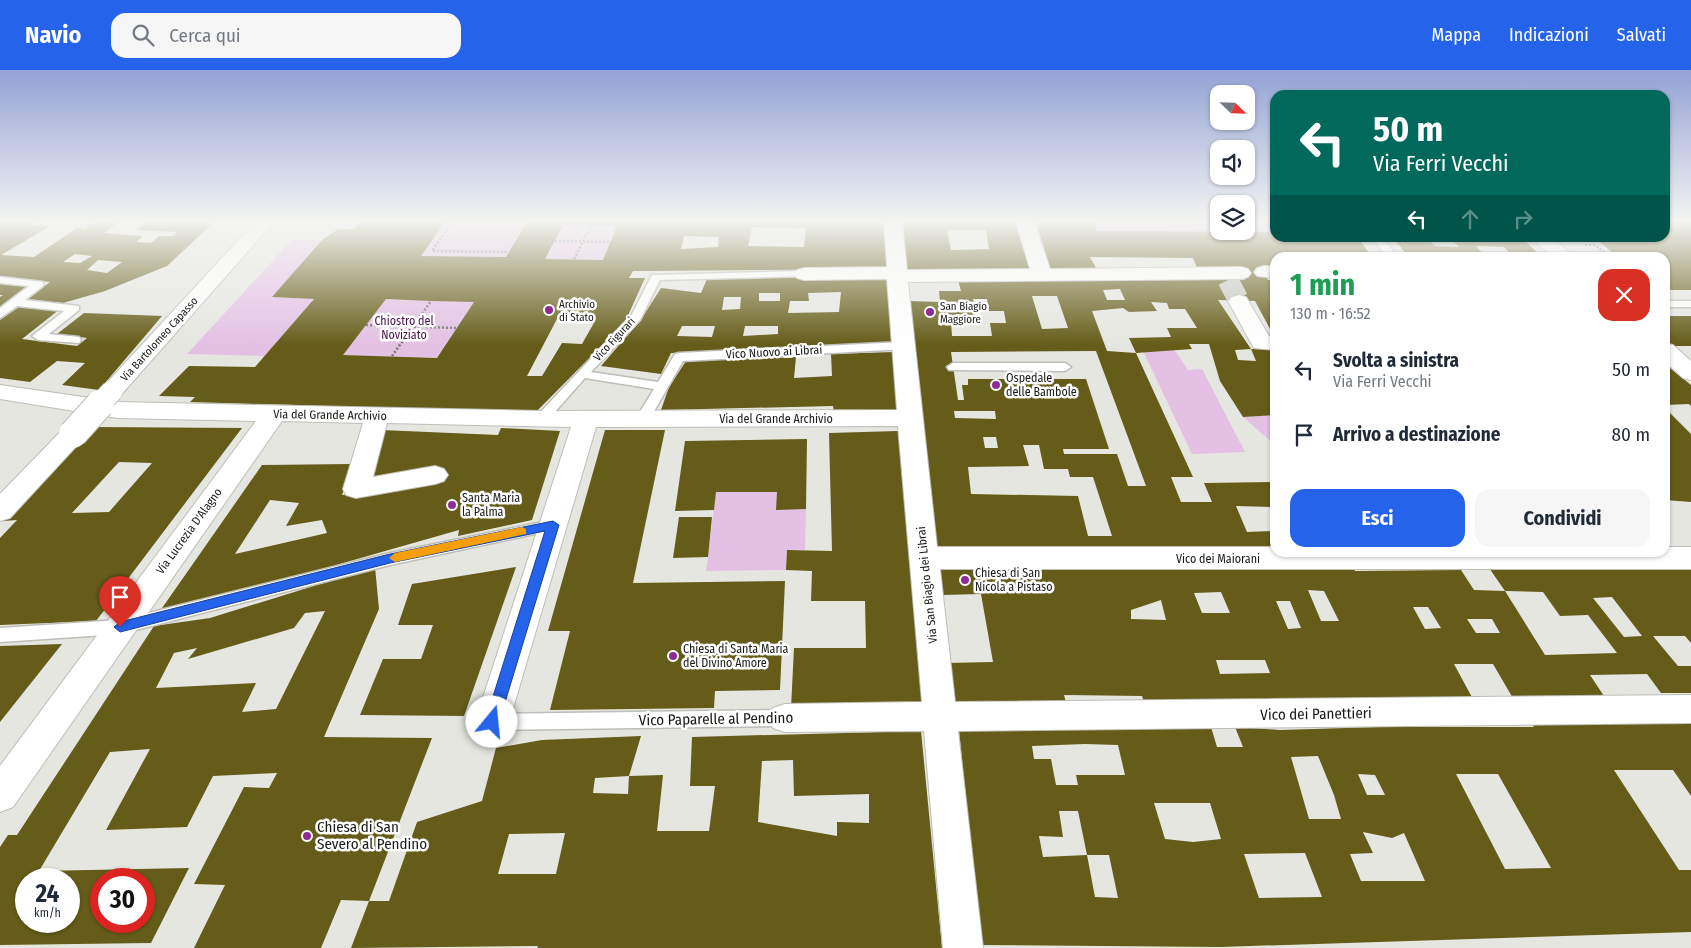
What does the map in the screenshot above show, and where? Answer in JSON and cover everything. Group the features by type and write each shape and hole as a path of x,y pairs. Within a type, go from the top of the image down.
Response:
{"street":[{"name":"Via Bartolomeo Capasso","path":"0,511 73,434 115,401 231,263"},
{"name":"Via San Biagio dei Librai","path":"897,263 907,360 910,418 963,948"},
{"path":"1038,263 1042,274"},
{"name":"Vico Figurari","path":"804,274 1231,275"},
{"path":"1239,301 1262,342 1270,342"},
{"path":"1670,349 1691,349"},
{"path":"1670,354 1691,373"},
{"name":"Via del Grande Archivio","path":"9,394 78,404 115,401 274,414 542,420 910,418"},
{"path":"0,413 9,394"},
{"name":"Via Lucrezia D'Alagno","path":"0,795 274,414"},
{"path":"377,416 356,489 435,475"},
{"path":"492,722 586,420"},
{"name":"Vico dei Maiorani","path":"925,558 1691,558"},
{"name":"Vico dei Panettieri","path":"941,717 1691,709"},
{"name":"Vico Paparelle al Pendino","path":"786,718 941,717"}],"lane":[{"name":"Vico Figurari","path":"582,374 636,317 656,277 804,274"},
{"path":"0,280 39,284 17,303 0,314"},
{"path":"17,303 75,308 38,336 75,340"},
{"path":"1670,304 1691,304"},
{"name":"Vico Nuovo ai Librai","path":"660,386 679,357 907,360"},
{"path":"953,367 1065,367"},
{"path":"542,420 582,374 660,386 642,420"},
{"path":"0,635 120,627 390,559 553,525"},
{"name":"Vico Paparelle al Pendino","path":"492,722 786,718"}],"path":[{"path":"392,356 431,300"},
{"path":"366,325 457,328"}],"green space":[{"path":"271,263 302,263 273,297 314,299 265,356 187,354"},
{"name":"Chiostro del Noviziato","path":"386,299 474,302 437,358 343,355"},
{"path":"1174,349 1188,370 1202,369 1245,452 1192,454 1143,351"},
{"path":"1270,415 1270,441 1243,417"},
{"path":"716,492 777,492 777,509 806,509 805,550 787,550 786,570 706,571"}],"building":[{"path":"0,263 95,263 87,270 107,273 121,263 170,263 167,266 105,291 63,303 27,299 50,282 0,276"},
{"name":"Archivio di Stato","path":"302,263 890,263 891,269 633,271 629,278 645,278 625,322 536,412 190,402 195,397 159,396 189,366 255,367 314,299 272,297","holes":["386,299 474,302 437,358 343,355","557,319 595,321 582,344 562,343 542,376 527,376"]},
{"path":"906,263 1028,263 1030,269 907,272"},
{"path":"1048,263 1093,263 1096,268 1050,268"},
{"path":"1195,263 1270,263 1270,269 1264,272 1268,280 1270,280 1270,329 1255,301 1218,300 1251,349 1270,350 1270,415 1243,417 1220,381 1209,344 1189,344 1192,349 1136,353 1193,477 1171,477 1181,502 1212,502 1204,483 1270,482 1270,507 1236,506 1247,532 1270,531 1270,550 936,552 909,301 940,302 939,291 961,291 958,280 1134,278 1245,280 1238,268 1197,268","holes":["1120,289 1125,300 1107,300 1103,290","1032,296 1057,296 1068,328 1042,329","973,299 987,299 989,311 1004,311 1006,323 990,323 992,336 952,336 951,322 976,321","1151,302 1167,303 1169,309 1185,309 1197,328 1167,328 1171,337 1129,338 1136,353 1107,351 1092,311 1123,308 1129,312 1157,311","1251,349 1256,361 1238,360 1235,350","1096,351 1146,486 1128,486 1117,454 1064,454 1063,449 1109,449 1086,379 968,379 968,385 962,385 964,400 958,400 951,352","954,411 995,411 996,419 955,418","983,437 996,437 998,448 985,448","1023,445 1039,445 1044,469 1068,469 1070,477 1093,477 1112,536 1088,536 1078,496 971,494 968,467 1029,466"]},
{"path":"1670,263 1691,263 1691,290 1670,290"},
{"path":"888,276 891,343 671,353 661,374 601,366 640,321 661,288 701,293 707,279","holes":["841,292 839,312 788,313 790,301 809,301 808,293","759,293 780,293 780,301 759,301","724,297 741,297 740,309 722,310","682,326 715,326 712,337 677,336","745,326 778,326 778,334 743,336"]},
{"path":"0,283 33,286 0,310 0,297 3,295 0,295"},
{"path":"19,307 60,309 22,339 77,346 87,338 57,334 84,313 162,316 99,390 62,385 85,363 57,361 30,382 0,378 0,320"},
{"path":"1670,316 1691,316 1691,346 1672,346 1670,344"},
{"path":"894,352 901,410 834,412 833,406 661,410 669,387 686,361 796,357 794,378 832,376 831,354"},
{"path":"1670,368 1691,385 1691,406 1689,404 1670,405"},
{"path":"1670,413 1691,434 1691,502 1670,500"},
{"path":"94,427 242,428 96,621 0,625 0,538 17,520 3,521","holes":["119,462 152,463 109,512 72,513"]},
{"path":"501,428 560,431 532,520 458,536 459,530 315,571 160,611 262,465 352,464 342,495 374,492 371,480 381,430 498,435","holes":["270,500 299,503 286,526 322,520 327,533 235,554"]},
{"path":"605,430 665,430 633,583 785,581 780,690 715,691 714,708 550,710 570,631 548,631"},
{"path":"898,431 927,708 791,708 794,648 866,648 865,601 811,601 812,571 786,570 787,550 832,551 829,433"},
{"path":"807,439 806,509 776,510 777,492 716,492 714,510 675,511 685,441"},
{"path":"679,517 712,517 708,557 673,558"},
{"path":"1350,562 1355,571 1461,570 1474,590 1505,591 1487,565 1691,563 1691,643 1685,636 1653,636 1678,666 1691,666 1691,693 1661,693 1647,674 1590,675 1604,696 1514,700 1493,664 1454,664 1474,701 1145,705 1142,696 1064,695 1068,710 952,711 947,663 993,662 981,594 941,595 937,567","holes":["1308,590 1324,591 1339,621 1321,621","1505,591 1543,592 1560,616 1588,615 1617,653 1545,655","1221,592 1230,613 1202,613 1194,593","1612,597 1642,636 1624,637 1593,598","1161,600 1166,620 1131,619 1131,610","1276,601 1290,601 1301,628 1288,629","1413,607 1428,607 1441,628 1425,629","1467,619 1492,619 1500,633 1476,633","1216,660 1265,660 1270,673 1220,674"]},
{"path":"375,567 379,609 324,737 432,738 369,901 341,900 321,948 194,948 225,885 194,884 244,787 269,788 277,773 213,776 187,827 106,830 150,749 110,752 41,868 15,868 15,933 80,933 80,870 90,870 90,933 155,933 155,869 189,868 151,943 0,945 0,847 8,835 17,835 154,626 210,618","holes":["325,611 276,709 242,712 256,683 156,688 174,653 197,648 188,659 294,628 305,613"]},
{"path":"516,567 464,716 360,715 383,659 421,659 433,625 398,625 412,584"},
{"path":"62,644 0,722 0,646"},
{"path":"1691,720 1691,796 1673,770 1614,770 1679,870 1691,870 1691,932 1220,947 981,945 959,730 1211,727 1217,747 1243,747 1235,727 1280,730 1378,727 1534,727 1530,721","holes":["1118,745 1125,775 1076,775 1078,785 1056,785 1051,759 1034,759 1032,746","1318,756 1334,795 1341,819 1309,819 1291,757","1358,774 1375,775 1385,795 1367,795","1456,774 1498,774 1551,868 1505,869","1154,803 1210,803 1221,839 1193,842 1165,839","1059,811 1078,811 1087,855 1043,857 1039,836 1063,837","1363,832 1392,838 1404,833 1425,881 1361,881 1350,854 1373,853","1305,853 1322,897 1259,898 1244,854","1087,855 1109,855 1118,898 1095,897"]},
{"path":"921,731 942,948 537,948 538,946 351,948 369,901 389,901 417,822 482,801 496,748 542,740 641,736 629,776 663,775 657,831 709,831 715,786 690,786 692,737","holes":["793,760 794,796 869,794 869,823 837,822 837,836 758,822 762,761","629,776 628,794 593,793 595,778","565,833 556,874 498,874 509,834"]}],"tunnel":[{"path":"1228,280 1239,301"}],"slow traffic":[{"path":"395,558 522,532"}],"place":[{"name":"Archivio di Stato","path":"549,310"},
{"name":"San Biagio Maggiore","path":"930,312"},
{"name":"Ospedale delle Bambole","path":"996,385"},
{"name":"Santa Maria la Palma","path":"452,505"},
{"name":"Chiesa di San Nicola a Pistaso","path":"965,580"},
{"name":"Chiesa di Santa Maria del Divino Amore","path":"673,656"},
{"name":"Chiesa di San Severo al Pendino","path":"307,836"}],"route":[{"path":"120,627 390,559 553,525 492,722"}]}
